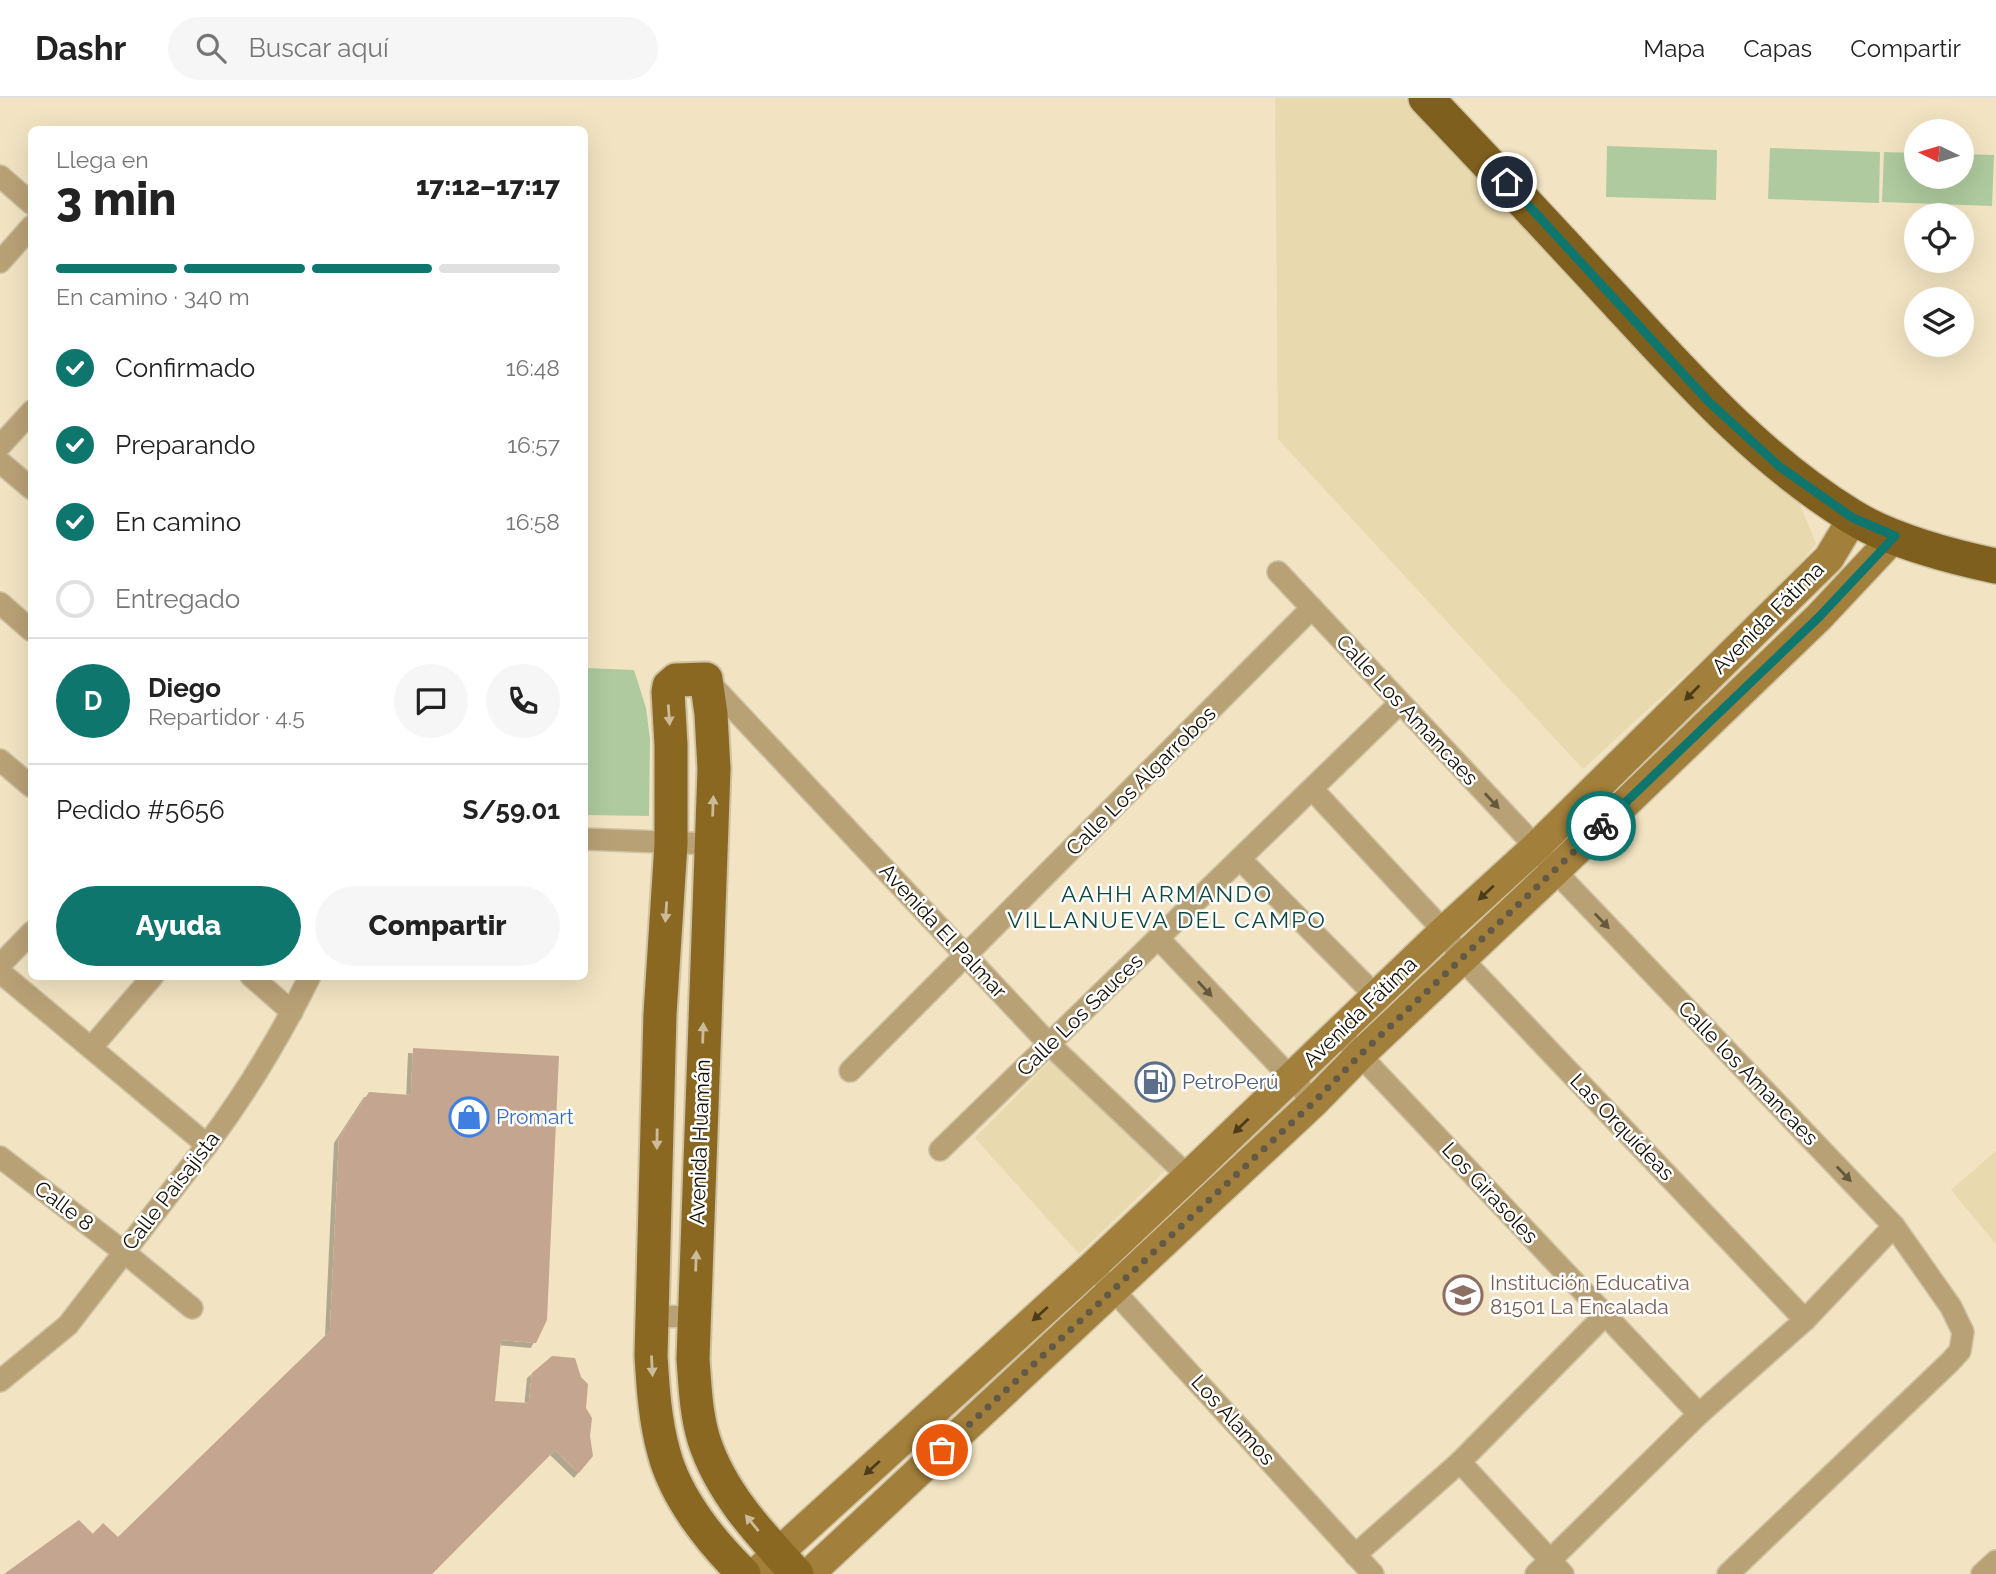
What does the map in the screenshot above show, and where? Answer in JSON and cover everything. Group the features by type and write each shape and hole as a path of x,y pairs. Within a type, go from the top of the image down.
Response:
{"highway":[{"path":"1426,98 1709,402 1780,467 1853,518 1895,536 1966,560 1996,566"}],"main road":[{"name":"Avenida Fátima","path":"777,1567 920,1424 1091,1268 1444,931 1536,847 1829,558 1853,518"},
{"name":"Avenida Fátima","path":"809,1574 1314,1102 1819,617 1895,536"},
{"name":"Avenida Huamán","path":"744,1574 715,1545 685,1501 664,1455 655,1410 651,1356 660,1014 671,844 669,685 676,680 706,679 714,769 693,1359 696,1399 705,1440 724,1484 777,1567"},
{"path":"920,1424 942,1450"}],"street":[{"path":"0,176 28,200"},
{"path":"0,262 28,230"},
{"path":"0,446 28,415"},
{"path":"0,462 28,486"},
{"name":"Calle Los Amancaes","path":"1278,572 1536,847"},
{"path":"0,603 28,628"},
{"name":"Calle Los Algarrobos","path":"850,1071 1312,608"},
{"name":"Avenida El Palmar","path":"706,679 1048,1043 1188,1176"},
{"name":"Calle Los Sauces","path":"940,1150 1400,703"},
{"path":"0,760 28,784"},
{"name":"Las Orquídeas","path":"1312,789 1444,931 1462,959 1805,1320"},
{"path":"588,839 711,844"},
{"name":"Calle los Amancaes","path":"1536,847 1555,871 1894,1226 1951,1307 1963,1332 1960,1351 1728,1574"},
{"path":"1240,859 1377,997"},
{"path":"0,965 28,936"},
{"path":"1158,939 1314,1102"},
{"path":"0,972 207,1145"},
{"path":"91,1048 150,980"},
{"path":"256,980 292,1012"},
{"name":"Calle Paisajista","path":"0,1381 68,1325 207,1145 292,1012 308,980"},
{"name":"Los Girasoles","path":"1339,1033 1699,1414"},
{"name":"Calle 8","path":"2,1162 124,1252 192,1308"},
{"path":"1460,1462 1549,1570 1699,1414 1805,1320 1894,1226"},
{"name":"Los Alamos","path":"1091,1268 1114,1289 1373,1574"},
{"path":"1355,1555 1460,1462 1605,1315"},
{"path":"653,1317 695,1316"},
{"path":"1982,1574 1996,1561"}],"shaded area":[{"path":"1275,98 1404,98 1731,435 1796,494 1816,544 1779,589 1583,769 1278,439"},
{"path":"1054,1057 1168,1168 1079,1254 975,1138"},
{"path":"1996,1151 1996,1244 1951,1190"}],"green space":[{"path":"1607,146 1717,150 1716,200 1606,197"},
{"path":"1770,148 1880,152 1879,203 1768,199"},
{"path":"1884,152 1904,153 1904,189 1974,189 1974,154 1994,155 1992,206 1974,205 1974,203 1882,202"},
{"path":"588,668 634,670 646,708 650,739 649,816 588,815"}],"building":[{"path":"413,1048 559,1056 547,1320 536,1343 501,1340 495,1401 529,1403 532,1373 552,1356 575,1358 581,1377 588,1384 586,1408 592,1418 590,1436 593,1456 579,1473 555,1450 432,1574 4,1574 79,1520 93,1534 103,1523 118,1537 330,1331 339,1138 369,1092 411,1095"}],"way so far":[{"path":"942,1450 1314,1102 1601,826"}],"place":[{"name":"PetroPerú","path":"1155,1082"},
{"name":"Promart","path":"469,1117"},
{"name":"Institución Educativa 81501 La Encalada","path":"1463,1295"}],"district":[{"name":"AAHH ARMANDO VILLANUEVA DEL CAMPO","path":"1167,907"}],"route":[{"path":"1507,182 1709,402 1780,467 1853,518 1895,536 1819,617 1601,826"}]}
